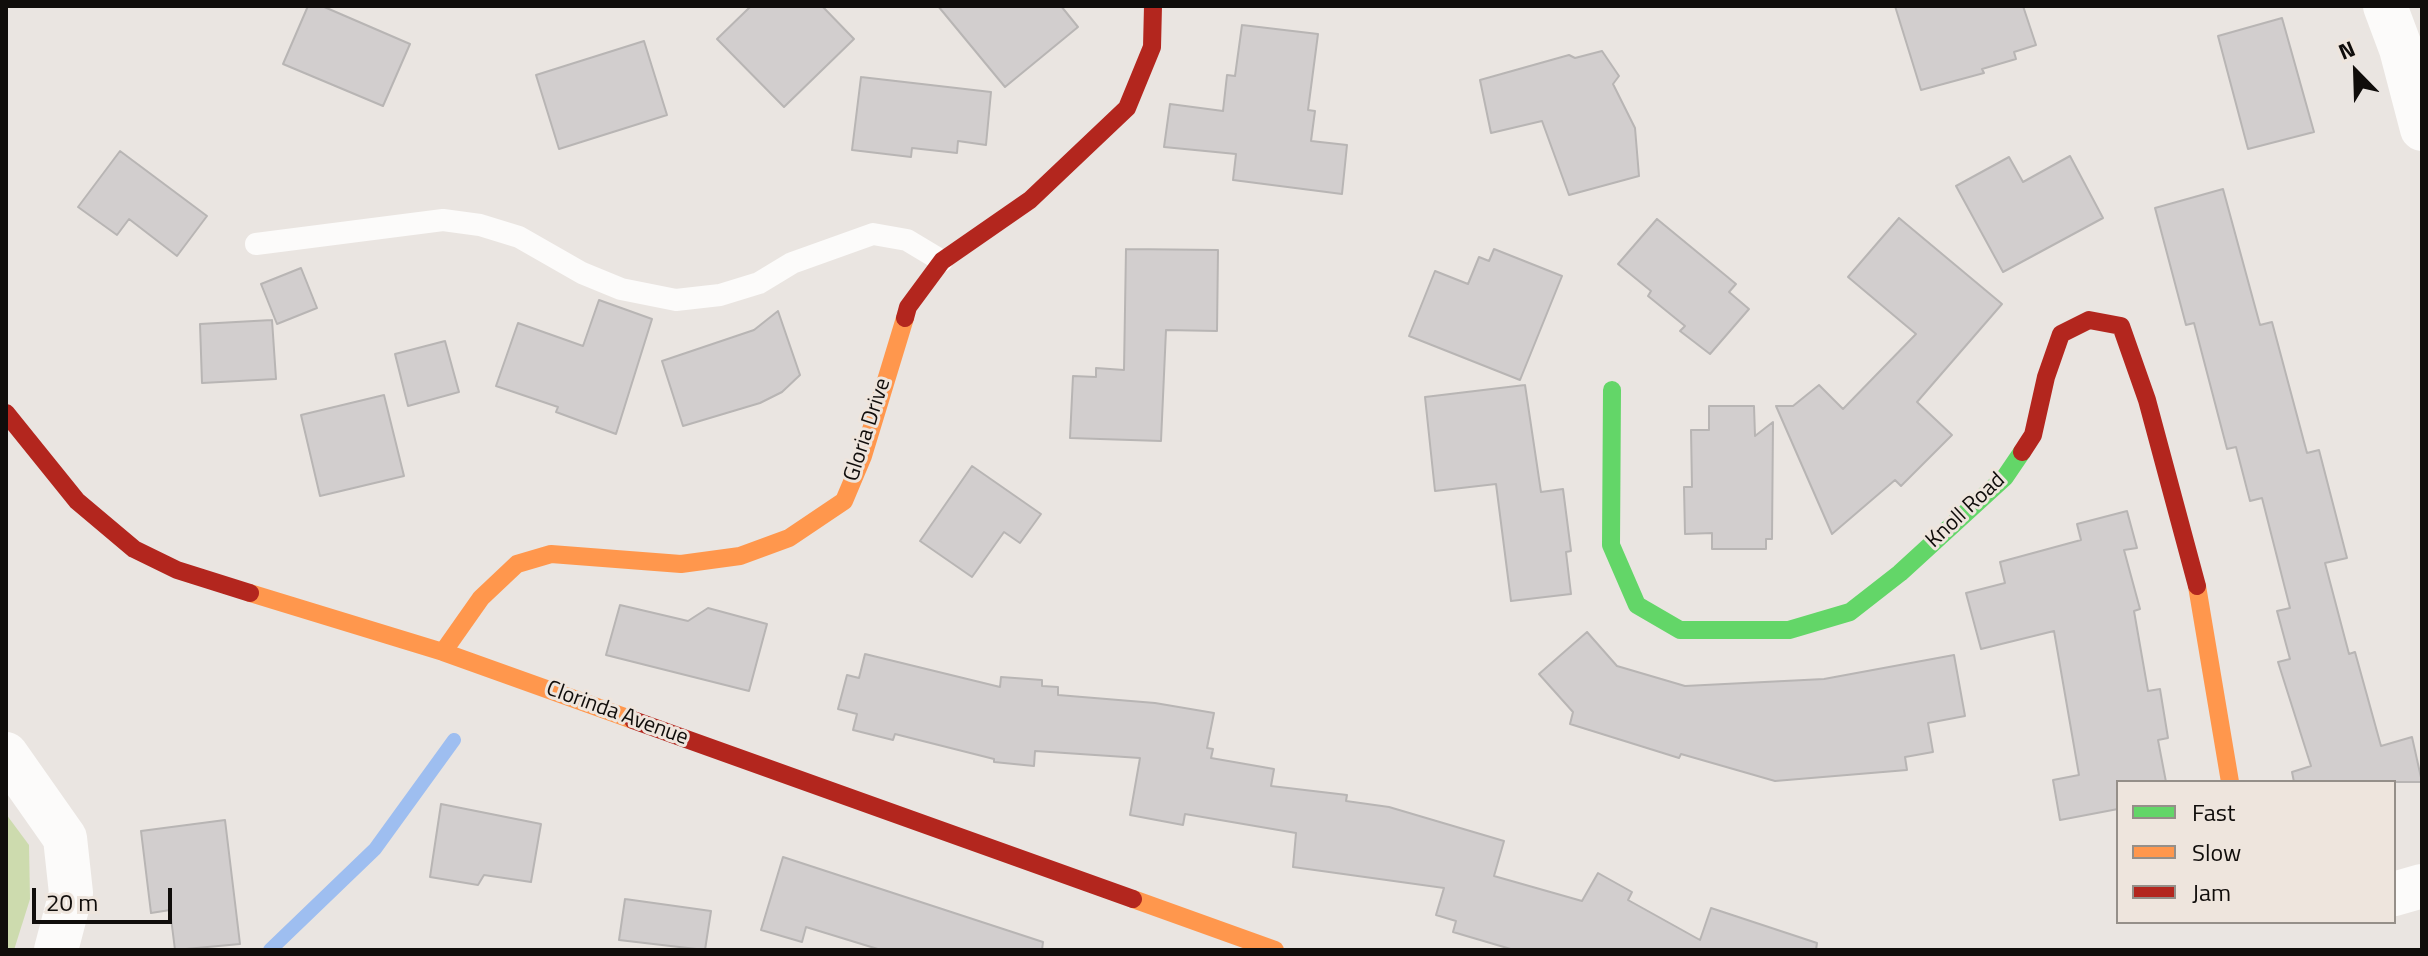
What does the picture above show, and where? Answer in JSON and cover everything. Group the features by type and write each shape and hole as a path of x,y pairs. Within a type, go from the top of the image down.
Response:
{"street":[{"name":"Gloria Drive","path":"443,652 481,598 517,564 551,554 681,564 740,556 789,538 844,501 863,456 908,307 942,261 1030,200 1127,108 1152,47 1153,6"},
{"path":"2385,6 2401,49 2422,129"},
{"name":"Knoll Road","path":"1612,390 1611,545 1637,605 1680,630 1789,630 1850,612 1900,573 2005,477 2033,435 2046,377 2061,334 2089,320 2121,326 2147,400 2193,559 2230,780"},
{"name":"Clorinda Avenue","path":"6,413 77,501 134,549 177,570 443,652 1275,950"},
{"path":"6,754 65,838 71,893 56,950"},
{"path":"2396,893 2422,886"}],"lane":[{"path":"256,244 443,220 480,225 519,237 582,273 621,289 676,300 720,295 759,283 804,258 873,234 907,240 942,261"}],"green space":[{"path":"6,814 29,845 30,899 14,950 6,950"}],"building":[{"path":"308,6 322,6 410,44 383,106 283,64"},
{"path":"751,6 822,6 854,39 784,107 717,39"},
{"path":"938,6 1061,6 1078,27 1005,87"},
{"path":"1895,6 2023,6 2036,45 2014,52 2016,59 1982,69 1984,73 1921,90"},
{"path":"2282,18 2314,132 2248,149 2218,36"},
{"path":"1242,25 1318,34 1308,110 1315,111 1311,141 1347,145 1342,194 1233,180 1236,154 1164,147 1170,104 1223,111 1227,75 1235,76"},
{"path":"644,41 667,115 559,149 536,75"},
{"path":"1602,51 1619,76 1613,84 1635,128 1639,176 1569,195 1542,121 1491,133 1480,80 1569,55 1575,58"},
{"path":"861,77 991,92 986,145 958,141 957,153 912,148 911,157 852,150"},
{"path":"120,151 207,216 177,256 129,219 117,235 78,207"},
{"path":"2070,156 2103,218 2003,272 1956,186 2009,157 2023,182"},
{"path":"2223,189 2260,325 2272,322 2307,453 2319,450 2347,558 2325,563 2349,654 2355,652 2381,746 2412,737 2422,782 2294,780 2292,772 2311,766 2278,662 2290,659 2277,611 2290,608 2262,498 2250,501 2236,447 2227,449 2194,323 2186,325 2155,208"},
{"path":"1899,218 2002,304 1917,402 1952,435 1901,486 1895,480 1832,534 1776,406 1793,406 1819,385 1843,409 1916,334 1848,277"},
{"path":"1657,219 1736,284 1729,292 1749,309 1710,354 1680,331 1685,326 1648,296 1651,291 1618,264"},
{"path":"1126,249 1218,250 1217,331 1166,330 1161,441 1070,438 1073,376 1096,377 1096,368 1124,370"},
{"path":"1494,249 1562,276 1520,380 1409,336 1435,271 1468,284 1479,257 1489,261"},
{"path":"301,268 317,308 277,324 261,284"},
{"path":"599,300 652,319 616,434 556,412 558,407 496,386 518,323 583,346"},
{"path":"778,311 800,375 782,392 760,403 683,426 662,361 754,330"},
{"path":"272,320 276,379 202,383 200,324"},
{"path":"445,341 459,392 408,406 395,354"},
{"path":"1525,385 1541,492 1563,489 1571,551 1566,552 1571,594 1511,601 1496,484 1435,491 1425,397"},
{"path":"384,395 404,476 320,496 301,415"},
{"path":"1709,406 1754,406 1755,436 1773,422 1772,539 1766,539 1766,549 1712,549 1712,533 1685,534 1684,487 1692,487 1691,430 1709,430"},
{"path":"972,466 1041,514 1020,543 1004,532 972,577 920,541"},
{"path":"2127,511 2137,548 2124,550 2140,609 2134,611 2148,691 2160,689 2168,738 2158,740 2166,780 2116,780 2116,809 2060,820 2053,780 2079,775 2054,631 1981,649 1966,593 2005,583 2000,562 2081,540 2077,524"},
{"path":"620,605 688,621 708,608 767,624 749,691 606,655"},
{"path":"1587,632 1617,666 1685,686 1824,679 1954,655 1965,716 1928,723 1933,752 1905,757 1907,770 1775,781 1681,754 1679,758 1570,724 1573,712 1539,674"},
{"path":"865,654 1000,687 1001,677 1042,680 1042,686 1058,687 1058,695 1155,703 1214,713 1207,748 1213,749 1211,758 1274,769 1271,786 1347,795 1346,801 1389,807 1504,841 1494,876 1582,901 1598,873 1632,892 1628,900 1700,940 1711,908 1817,943 1816,950 1514,950 1453,932 1456,921 1436,915 1444,888 1293,867 1296,833 1185,814 1183,825 1130,815 1140,758 1035,751 1034,766 994,762 994,759 895,734 893,740 853,730 857,714 838,709 847,675 859,678"},
{"path":"441,804 541,824 531,882 484,875 478,885 430,877"},
{"path":"225,820 240,944 175,950 170,910 151,913 141,831"},
{"path":"783,857 1043,942 1042,950 881,950 806,927 802,942 761,930"},
{"path":"625,899 711,911 705,950 619,940"}],"waterway":[{"path":"270,950 375,849 454,740"}],"traffic: fast":[{"path":"1612,390 1611,545 1637,605 1680,630 1789,630 1850,612 1900,573 2005,477 2022,452"}],"traffic: slow":[{"path":"443,652 481,598 517,564 551,554 681,564 740,556 789,538 844,501 863,456 905,318"},
{"path":"2197,586 2230,780"},
{"path":"250,593 443,652 633,720"},
{"path":"1133,899 1275,950"}],"traffic: jam":[{"path":"905,318 908,307 942,261 1030,200 1127,108 1152,47 1153,6"},
{"path":"2022,452 2033,435 2046,377 2061,334 2089,320 2121,326 2147,400 2197,586"},
{"path":"6,413 77,501 134,549 177,570 250,593"},
{"path":"633,720 1133,899"}]}
